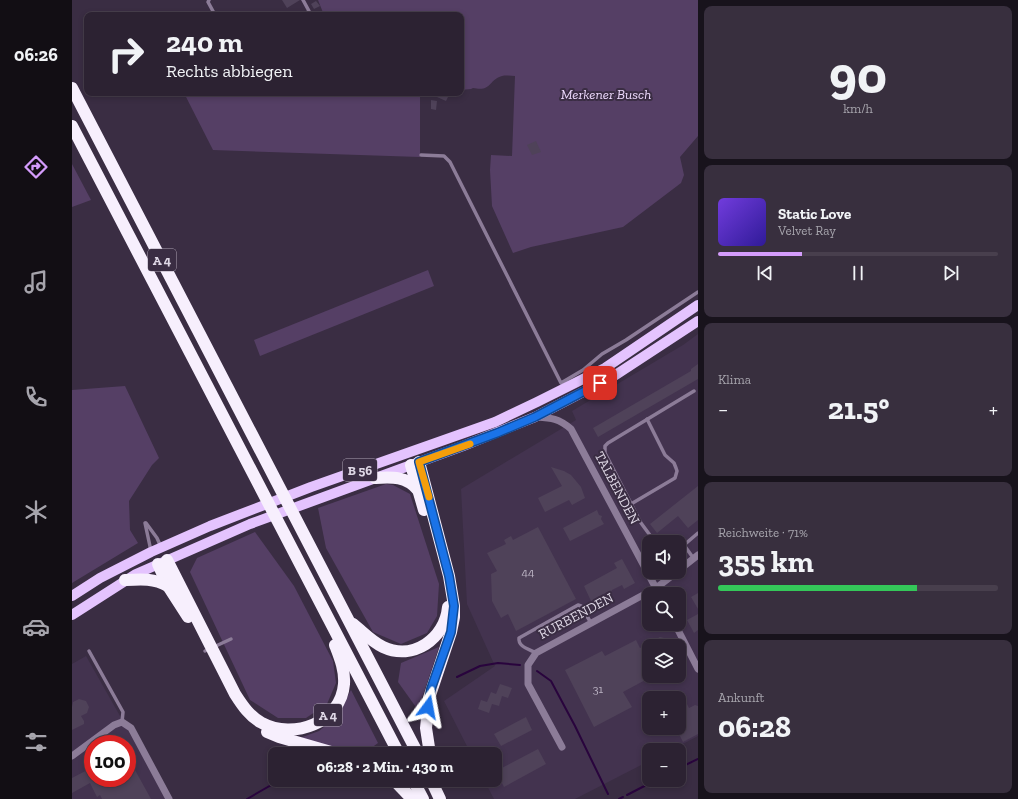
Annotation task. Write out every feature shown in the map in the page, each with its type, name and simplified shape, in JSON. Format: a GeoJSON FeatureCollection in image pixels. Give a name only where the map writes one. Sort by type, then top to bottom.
{"type":"FeatureCollection","features":[{"type":"Feature","properties":{"kind":"highway","name":"A 4"},"geometry":{"type":"LineString","coordinates":[[72,88],[414,747]]}},
{"type":"Feature","properties":{"kind":"highway","name":"A 4"},"geometry":{"type":"LineString","coordinates":[[72,126],[395,747]]}},
{"type":"Feature","properties":{"kind":"highway"},"geometry":{"type":"LineString","coordinates":[[348,620],[379,645],[387,649],[401,652],[410,651],[423,646],[436,637],[446,618],[448,608],[446,585],[418,490],[413,460]]}},
{"type":"Feature","properties":{"kind":"highway"},"geometry":{"type":"LineString","coordinates":[[413,460],[449,576],[454,612],[445,652],[431,689],[426,728],[429,747]]}},
{"type":"Feature","properties":{"kind":"highway"},"geometry":{"type":"LineString","coordinates":[[375,478],[400,478],[407,481],[418,490]]}},
{"type":"Feature","properties":{"kind":"highway"},"geometry":{"type":"LineString","coordinates":[[162,562],[168,586],[208,649]]}},
{"type":"Feature","properties":{"kind":"highway"},"geometry":{"type":"LineString","coordinates":[[162,562],[208,649],[232,703],[240,713],[263,730],[279,737],[314,747]]}},
{"type":"Feature","properties":{"kind":"highway"},"geometry":{"type":"LineString","coordinates":[[125,580],[149,579],[168,586]]}},
{"type":"Feature","properties":{"kind":"highway","name":"A 4"},"geometry":{"type":"LineString","coordinates":[[208,649],[235,694],[248,712],[257,720],[278,729],[295,730],[304,728],[318,723],[326,717],[336,705],[342,693],[344,684],[341,661],[324,612]]}},
{"type":"Feature","properties":{"kind":"highway"},"geometry":{"type":"LineString","coordinates":[[401,787],[412,799]]}},
{"type":"Feature","properties":{"kind":"highway"},"geometry":{"type":"LineString","coordinates":[[417,787],[423,799]]}},
{"type":"Feature","properties":{"kind":"highway"},"geometry":{"type":"LineString","coordinates":[[434,787],[440,799]]}},
{"type":"Feature","properties":{"kind":"highway"},"geometry":{"type":"LineString","coordinates":[[440,787],[444,799]]}},
{"type":"Feature","properties":{"kind":"main road","name":"B 56"},"geometry":{"type":"LineString","coordinates":[[72,615],[125,580],[162,562],[250,524],[375,478],[495,422],[592,374],[611,364],[698,305]]}},
{"type":"Feature","properties":{"kind":"main road","name":"B 56"},"geometry":{"type":"LineString","coordinates":[[72,596],[100,578],[161,547],[245,512],[311,487],[413,460],[497,433],[535,417],[614,376],[698,321]]}},
{"type":"Feature","properties":{"kind":"main road"},"geometry":{"type":"LineString","coordinates":[[161,547],[162,562]]}},
{"type":"Feature","properties":{"kind":"main road"},"geometry":{"type":"LineString","coordinates":[[151,552],[162,562]]}},
{"type":"Feature","properties":{"kind":"street","name":"TALBENDEN"},"geometry":{"type":"LineString","coordinates":[[535,417],[554,418],[564,423],[571,429],[656,587]]}},
{"type":"Feature","properties":{"kind":"street","name":"RURBENDEN"},"geometry":{"type":"LineString","coordinates":[[686,565],[696,557]]}},
{"type":"Feature","properties":{"kind":"street","name":"RURBENDEN"},"geometry":{"type":"LineString","coordinates":[[662,587],[670,579]]}},
{"type":"Feature","properties":{"kind":"street","name":"RURBENDEN"},"geometry":{"type":"LineString","coordinates":[[562,747],[528,684],[528,665],[536,653],[591,623],[642,599]]}},
{"type":"Feature","properties":{"kind":"street"},"geometry":{"type":"LineString","coordinates":[[679,631],[698,669]]}},
{"type":"Feature","properties":{"kind":"street"},"geometry":{"type":"LineString","coordinates":[[72,756],[114,724],[122,722],[131,728],[168,799]]}},
{"type":"Feature","properties":{"kind":"lane"},"geometry":{"type":"LineString","coordinates":[[209,0],[208,2],[213,12]]}},
{"type":"Feature","properties":{"kind":"lane"},"geometry":{"type":"LineString","coordinates":[[303,0],[309,11],[308,12]]}},
{"type":"Feature","properties":{"kind":"lane"},"geometry":{"type":"LineString","coordinates":[[421,155],[444,156],[450,162],[561,383],[584,370],[602,354],[626,340],[698,292]]}},
{"type":"Feature","properties":{"kind":"lane"},"geometry":{"type":"LineString","coordinates":[[650,535],[641,523],[631,504],[605,449],[608,443],[694,391]]}},
{"type":"Feature","properties":{"kind":"lane"},"geometry":{"type":"LineString","coordinates":[[631,504],[674,478],[677,472],[674,463],[665,455],[646,419]]}},
{"type":"Feature","properties":{"kind":"lane"},"geometry":{"type":"LineString","coordinates":[[151,552],[145,523],[151,529],[161,547]]}},
{"type":"Feature","properties":{"kind":"lane"},"geometry":{"type":"LineString","coordinates":[[686,543],[698,533]]}},
{"type":"Feature","properties":{"kind":"lane"},"geometry":{"type":"LineString","coordinates":[[686,547],[696,557]]}},
{"type":"Feature","properties":{"kind":"lane"},"geometry":{"type":"LineString","coordinates":[[536,653],[520,645],[518,641],[519,638],[578,605],[581,606],[591,623]]}},
{"type":"Feature","properties":{"kind":"lane"},"geometry":{"type":"LineString","coordinates":[[208,649],[231,639]]}},
{"type":"Feature","properties":{"kind":"lane"},"geometry":{"type":"LineString","coordinates":[[89,651],[123,712],[122,722]]}},
{"type":"Feature","properties":{"kind":"shaded area"},"geometry":{"type":"Polygon","coordinates":[[[698,334],[698,736],[684,743],[642,743],[642,765],[575,799],[494,799],[488,787],[502,787],[502,747],[467,747],[444,701],[495,666],[467,604],[461,489],[576,420],[572,411],[683,345],[698,334]]]}},
{"type":"Feature","properties":{"kind":"shaded area"},"geometry":{"type":"Polygon","coordinates":[[[86,656],[131,735],[84,735],[84,787],[136,787],[136,744],[167,799],[72,799],[72,664],[86,656]]]}},
{"type":"Feature","properties":{"kind":"green space","name":"Merkener Busch"},"geometry":{"type":"Polygon","coordinates":[[[318,0],[698,0],[698,136],[680,157],[684,175],[681,183],[623,227],[531,247],[513,253],[492,206],[490,170],[491,155],[512,156],[515,76],[502,76],[484,88],[464,90],[464,12],[323,12],[318,0]]]}},
{"type":"Feature","properties":{"kind":"green space"},"geometry":{"type":"Polygon","coordinates":[[[186,96],[420,96],[420,157],[213,150],[186,96]]]}},
{"type":"Feature","properties":{"kind":"green space"},"geometry":{"type":"Polygon","coordinates":[[[72,164],[91,200],[72,207],[72,164]]]}},
{"type":"Feature","properties":{"kind":"green space"},"geometry":{"type":"Polygon","coordinates":[[[428,270],[434,286],[260,356],[254,340],[428,270]]]}},
{"type":"Feature","properties":{"kind":"green space"},"geometry":{"type":"Polygon","coordinates":[[[125,386],[159,458],[152,465],[129,501],[130,530],[138,543],[72,583],[72,390],[125,386]]]}},
{"type":"Feature","properties":{"kind":"green space"},"geometry":{"type":"Polygon","coordinates":[[[386,484],[393,485],[410,494],[439,584],[437,616],[427,633],[401,644],[373,632],[326,548],[318,508],[386,484]]]}},
{"type":"Feature","properties":{"kind":"green space"},"geometry":{"type":"Polygon","coordinates":[[[255,532],[294,586],[333,661],[336,683],[327,704],[306,718],[278,718],[250,700],[190,572],[197,558],[255,532]]]}},
{"type":"Feature","properties":{"kind":"green space"},"geometry":{"type":"Polygon","coordinates":[[[439,647],[418,710],[398,682],[401,663],[439,647]]]}},
{"type":"Feature","properties":{"kind":"green space"},"geometry":{"type":"Polygon","coordinates":[[[351,690],[378,743],[373,747],[328,747],[297,739],[319,731],[337,716],[351,690]]]}},
{"type":"Feature","properties":{"kind":"building"},"geometry":{"type":"Polygon","coordinates":[[[282,0],[300,0],[287,8],[282,0]]]}},
{"type":"Feature","properties":{"kind":"building"},"geometry":{"type":"Polygon","coordinates":[[[316,1],[320,6],[314,9],[311,4],[316,1]]]}},
{"type":"Feature","properties":{"kind":"building"},"geometry":{"type":"Polygon","coordinates":[[[438,96],[448,96],[446,101],[438,96]]]}},
{"type":"Feature","properties":{"kind":"building"},"geometry":{"type":"Polygon","coordinates":[[[431,100],[437,101],[436,110],[431,109],[431,100]]]}},
{"type":"Feature","properties":{"kind":"building"},"geometry":{"type":"Polygon","coordinates":[[[536,141],[541,152],[532,155],[527,145],[536,141]]]}},
{"type":"Feature","properties":{"kind":"building"},"geometry":{"type":"Polygon","coordinates":[[[698,364],[698,379],[598,437],[593,428],[691,371],[691,369],[698,364]]]}},
{"type":"Feature","properties":{"kind":"building"},"geometry":{"type":"Polygon","coordinates":[[[551,467],[571,475],[581,487],[585,498],[572,505],[569,500],[545,512],[538,498],[562,486],[551,467]]]}},
{"type":"Feature","properties":{"kind":"building"},"geometry":{"type":"Polygon","coordinates":[[[698,486],[698,520],[688,528],[678,516],[657,533],[650,524],[698,486]]]}},
{"type":"Feature","properties":{"kind":"building"},"geometry":{"type":"Polygon","coordinates":[[[597,510],[599,515],[602,516],[601,519],[604,524],[570,541],[563,528],[597,510]]]}},
{"type":"Feature","properties":{"kind":"building"},"geometry":{"type":"Polygon","coordinates":[[[538,527],[576,599],[516,631],[508,614],[501,618],[492,601],[491,574],[497,571],[487,553],[506,544],[504,540],[511,536],[513,540],[538,527]]]}},
{"type":"Feature","properties":{"kind":"building"},"geometry":{"type":"Polygon","coordinates":[[[622,559],[635,583],[624,589],[622,585],[591,601],[584,586],[617,568],[614,563],[622,559]]]}},
{"type":"Feature","properties":{"kind":"building"},"geometry":{"type":"Polygon","coordinates":[[[698,593],[698,609],[691,597],[698,593]]]}},
{"type":"Feature","properties":{"kind":"building"},"geometry":{"type":"Polygon","coordinates":[[[698,614],[698,630],[694,633],[687,620],[698,614]]]}},
{"type":"Feature","properties":{"kind":"building"},"geometry":{"type":"Polygon","coordinates":[[[636,640],[640,648],[642,647],[642,682],[623,692],[632,707],[594,727],[565,670],[602,651],[605,656],[636,640]]]}},
{"type":"Feature","properties":{"kind":"building"},"geometry":{"type":"Polygon","coordinates":[[[500,684],[512,688],[508,698],[502,696],[499,706],[492,704],[489,713],[478,709],[481,700],[487,702],[491,692],[496,694],[500,684]]]}},
{"type":"Feature","properties":{"kind":"building"},"geometry":{"type":"Polygon","coordinates":[[[79,699],[86,701],[89,707],[87,713],[81,716],[84,724],[72,730],[73,702],[79,699]]]}},
{"type":"Feature","properties":{"kind":"building"},"geometry":{"type":"Polygon","coordinates":[[[686,704],[689,708],[695,705],[698,706],[698,734],[683,742],[680,735],[686,735],[686,704]]]}},
{"type":"Feature","properties":{"kind":"building"},"geometry":{"type":"Polygon","coordinates":[[[526,717],[532,730],[501,746],[494,734],[526,717]]]}},
{"type":"Feature","properties":{"kind":"building"},"geometry":{"type":"Polygon","coordinates":[[[538,749],[546,764],[504,787],[502,783],[502,768],[538,749]]]}},
{"type":"Feature","properties":{"kind":"building"},"geometry":{"type":"Polygon","coordinates":[[[84,772],[84,786],[72,793],[72,778],[84,772]]]}},
{"type":"Feature","properties":{"kind":"building"},"geometry":{"type":"Polygon","coordinates":[[[136,772],[151,799],[102,799],[100,795],[97,797],[92,787],[136,787],[136,772]]]}},
{"type":"Feature","properties":{"kind":"waterway"},"geometry":{"type":"LineString","coordinates":[[457,677],[480,666],[498,663],[520,665]]}},
{"type":"Feature","properties":{"kind":"waterway"},"geometry":{"type":"LineString","coordinates":[[537,671],[551,681],[608,794]]}},
{"type":"Feature","properties":{"kind":"waterway"},"geometry":{"type":"LineString","coordinates":[[686,765],[698,759]]}},
{"type":"Feature","properties":{"kind":"waterway"},"geometry":{"type":"LineString","coordinates":[[247,799],[268,787]]}},
{"type":"Feature","properties":{"kind":"waterway"},"geometry":{"type":"LineString","coordinates":[[627,795],[642,787]]}},
{"type":"Feature","properties":{"kind":"waterway"},"geometry":{"type":"LineString","coordinates":[[619,799],[623,797]]}},
{"type":"Feature","properties":{"kind":"slow traffic"},"geometry":{"type":"LineString","coordinates":[[429,497],[419,462],[470,444]]}},
{"type":"Feature","properties":{"kind":"route"},"geometry":{"type":"LineString","coordinates":[[428,707],[431,689],[451,632],[454,617],[454,606],[449,576],[419,462],[535,417],[600,383]]}}]}
